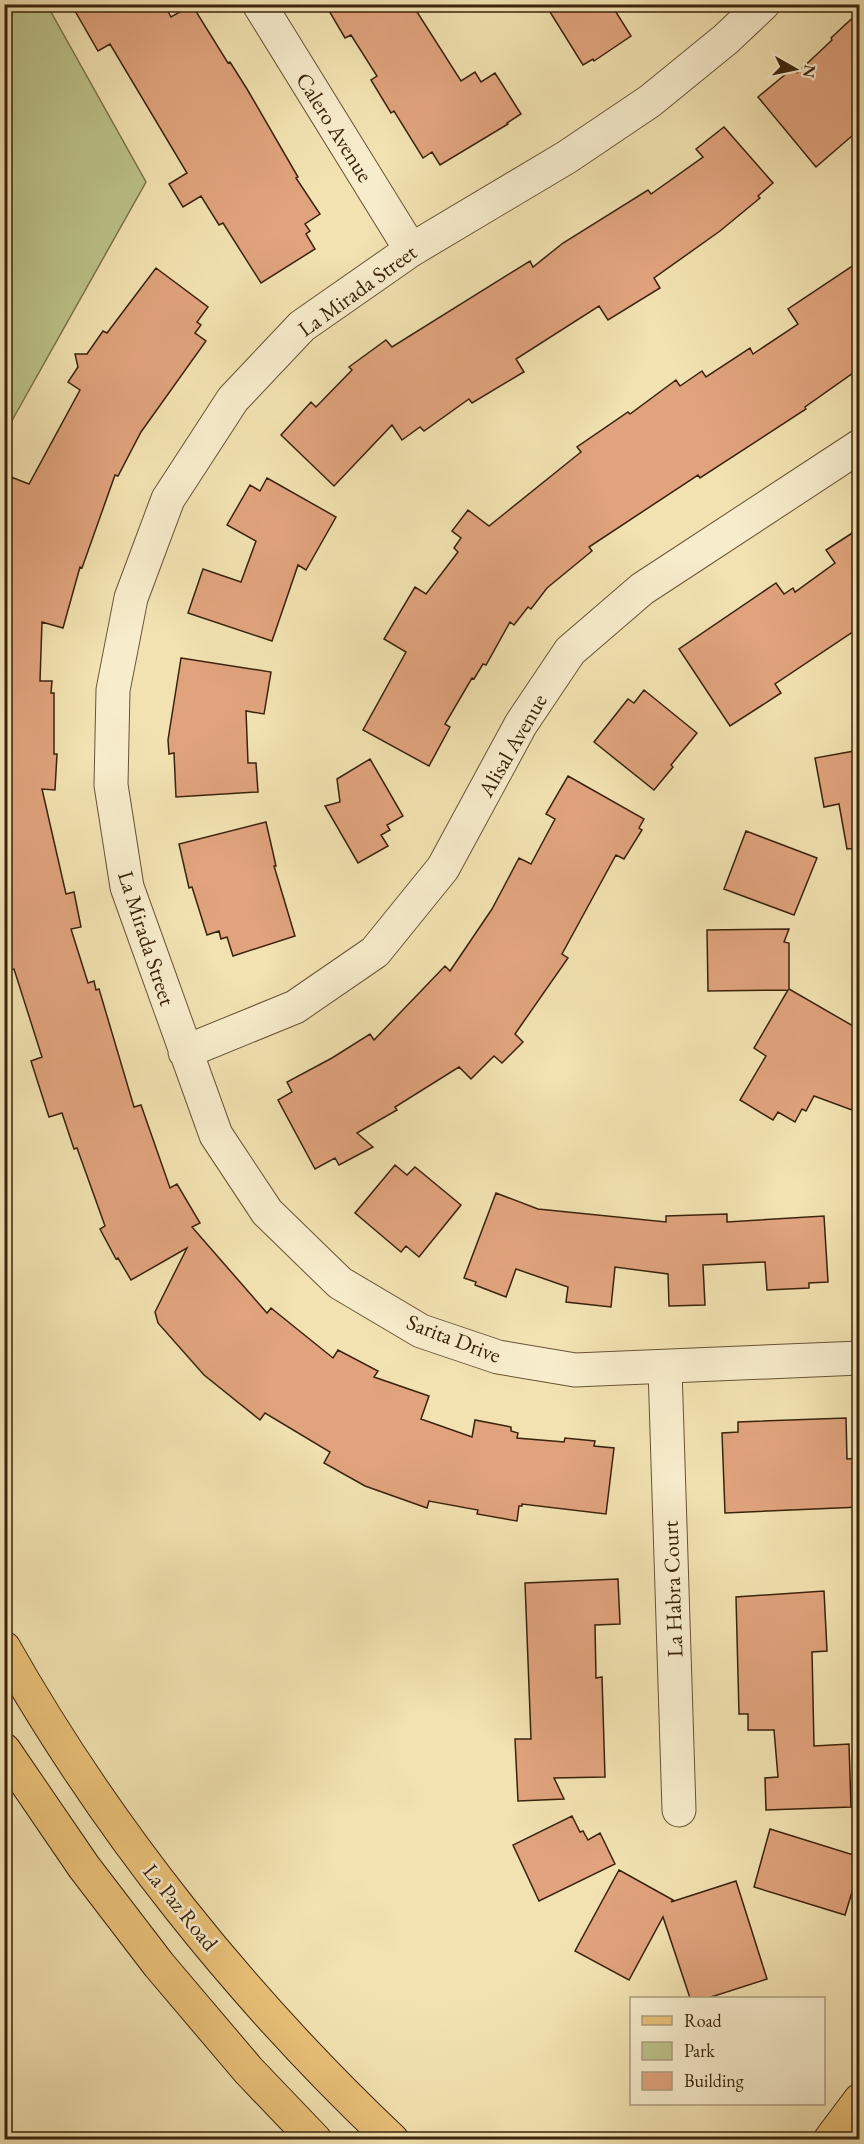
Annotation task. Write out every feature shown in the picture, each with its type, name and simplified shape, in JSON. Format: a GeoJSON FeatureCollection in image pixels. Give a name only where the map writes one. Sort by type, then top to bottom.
{"type":"FeatureCollection","features":[{"type":"Feature","properties":{"kind":"main road","name":"La Paz Road"},"geometry":{"type":"LineString","coordinates":[[4,1648],[105,1806],[151,1870],[276,2022],[344,2094],[392,2139]]}},
{"type":"Feature","properties":{"kind":"main road"},"geometry":{"type":"LineString","coordinates":[[4,1750],[84,1867],[159,1965],[249,2072],[315,2139]]}},
{"type":"Feature","properties":{"kind":"main road"},"geometry":{"type":"LineString","coordinates":[[830,2139],[860,2100]]}},
{"type":"Feature","properties":{"kind":"street","name":"Calero Avenue"},"geometry":{"type":"LineString","coordinates":[[259,4],[411,250]]}},
{"type":"Feature","properties":{"kind":"street","name":"La Mirada Street"},"geometry":{"type":"LineString","coordinates":[[185,1052],[127,887],[111,785],[113,690],[131,598],[168,499],[233,399],[302,326],[411,250],[567,157],[650,101],[726,39],[763,4]]}},
{"type":"Feature","properties":{"kind":"street","name":"Alisal Avenue"},"geometry":{"type":"LineString","coordinates":[[185,1052],[295,1007],[375,952],[443,868],[521,724],[570,651],[642,589],[860,446]]}},
{"type":"Feature","properties":{"kind":"street","name":"Sarita Drive"},"geometry":{"type":"LineString","coordinates":[[185,1052],[216,1135],[267,1212],[340,1283],[421,1331],[498,1357],[576,1370],[860,1359]]}},
{"type":"Feature","properties":{"kind":"street","name":"La Habra Court"},"geometry":{"type":"LineString","coordinates":[[665,1368],[679,1810]]}},
{"type":"Feature","properties":{"kind":"green space"},"geometry":{"type":"Polygon","coordinates":[[[5,4],[47,5],[146,182],[5,433],[5,4]]]}},
{"type":"Feature","properties":{"kind":"building"},"geometry":{"type":"Polygon","coordinates":[[[71,4],[164,4],[171,17],[192,5],[247,89],[298,177],[296,178],[320,214],[305,224],[310,231],[306,234],[315,249],[261,283],[223,223],[219,225],[201,196],[183,207],[169,184],[187,173],[110,44],[98,51],[71,4]]]}},
{"type":"Feature","properties":{"kind":"building"},"geometry":{"type":"Polygon","coordinates":[[[325,4],[412,4],[461,81],[475,72],[481,82],[495,73],[521,114],[440,165],[432,152],[423,158],[394,111],[391,113],[371,80],[377,76],[351,35],[345,38],[325,4]]]}},
{"type":"Feature","properties":{"kind":"building"},"geometry":{"type":"Polygon","coordinates":[[[545,4],[611,4],[631,36],[594,61],[593,59],[583,65],[545,4]]]}},
{"type":"Feature","properties":{"kind":"building"},"geometry":{"type":"Polygon","coordinates":[[[860,11],[860,129],[816,167],[758,97],[793,68],[797,73],[860,11]]]}},
{"type":"Feature","properties":{"kind":"building"},"geometry":{"type":"Polygon","coordinates":[[[724,127],[773,183],[758,196],[760,198],[720,231],[654,278],[660,288],[608,320],[599,306],[516,359],[524,372],[472,403],[469,399],[424,431],[420,427],[402,440],[392,425],[334,486],[281,435],[311,402],[316,407],[352,370],[349,367],[386,340],[392,347],[530,261],[533,267],[563,243],[648,190],[651,194],[703,157],[696,149],[724,127]]]}},
{"type":"Feature","properties":{"kind":"building"},"geometry":{"type":"Polygon","coordinates":[[[860,261],[860,368],[805,407],[806,409],[700,478],[698,475],[589,547],[592,551],[547,588],[531,609],[528,607],[514,625],[510,622],[486,665],[483,664],[474,679],[472,678],[445,724],[450,727],[429,766],[363,730],[406,652],[384,639],[415,587],[426,594],[458,552],[454,548],[461,538],[452,531],[468,510],[489,526],[581,452],[577,447],[628,412],[630,414],[676,380],[680,386],[702,371],[706,377],[750,348],[753,354],[798,324],[788,309],[860,261]]]}},
{"type":"Feature","properties":{"kind":"building"},"geometry":{"type":"Polygon","coordinates":[[[156,268],[208,307],[197,322],[201,325],[195,333],[206,341],[141,432],[118,476],[115,475],[82,568],[80,567],[63,628],[42,622],[40,681],[52,681],[54,754],[57,754],[55,790],[42,789],[66,894],[74,892],[81,927],[71,929],[88,983],[94,981],[96,990],[99,989],[134,1107],[141,1105],[170,1188],[177,1184],[200,1223],[192,1227],[267,1313],[271,1308],[333,1358],[338,1350],[378,1371],[374,1377],[429,1396],[421,1419],[472,1437],[475,1420],[511,1427],[511,1431],[518,1433],[517,1438],[564,1442],[565,1438],[595,1441],[594,1446],[614,1448],[606,1514],[522,1504],[519,1506],[517,1521],[477,1514],[478,1510],[429,1501],[427,1508],[365,1486],[324,1463],[330,1452],[265,1413],[260,1420],[204,1375],[158,1323],[155,1312],[187,1248],[131,1280],[118,1258],[116,1259],[100,1229],[105,1226],[62,1113],[49,1117],[31,1061],[42,1057],[14,969],[4,971],[4,495],[11,477],[29,484],[80,390],[68,382],[78,367],[75,354],[87,354],[103,331],[107,333],[156,268]]]}},
{"type":"Feature","properties":{"kind":"building"},"geometry":{"type":"Polygon","coordinates":[[[267,478],[336,517],[306,570],[298,565],[272,641],[188,613],[203,569],[241,582],[256,541],[227,525],[250,485],[260,491],[267,478]]]}},
{"type":"Feature","properties":{"kind":"building"},"geometry":{"type":"Polygon","coordinates":[[[860,528],[860,627],[775,684],[781,693],[730,726],[679,649],[776,583],[784,594],[793,588],[795,592],[835,563],[826,550],[860,528]]]}},
{"type":"Feature","properties":{"kind":"building"},"geometry":{"type":"Polygon","coordinates":[[[181,658],[271,672],[264,714],[246,711],[248,763],[256,763],[258,792],[176,797],[174,753],[169,754],[168,740],[181,658]]]}},
{"type":"Feature","properties":{"kind":"building"},"geometry":{"type":"Polygon","coordinates":[[[644,690],[697,733],[654,790],[594,742],[628,699],[634,703],[644,690]]]}},
{"type":"Feature","properties":{"kind":"building"},"geometry":{"type":"Polygon","coordinates":[[[860,750],[860,848],[847,849],[839,804],[824,807],[815,758],[860,750]]]}},
{"type":"Feature","properties":{"kind":"building"},"geometry":{"type":"Polygon","coordinates":[[[370,759],[403,816],[387,825],[390,830],[381,835],[388,846],[358,863],[325,806],[340,802],[337,779],[370,759]]]}},
{"type":"Feature","properties":{"kind":"building"},"geometry":{"type":"Polygon","coordinates":[[[568,776],[644,819],[639,828],[642,830],[624,859],[616,855],[562,954],[568,958],[515,1034],[523,1042],[502,1063],[494,1056],[471,1079],[459,1067],[395,1107],[397,1110],[357,1133],[373,1147],[339,1165],[335,1158],[315,1169],[278,1100],[292,1092],[287,1082],[370,1034],[374,1040],[445,966],[450,971],[492,909],[519,858],[531,864],[555,819],[546,814],[568,776]]]}},
{"type":"Feature","properties":{"kind":"building"},"geometry":{"type":"Polygon","coordinates":[[[266,822],[276,866],[274,866],[295,936],[233,956],[227,937],[221,939],[219,931],[207,935],[192,887],[189,888],[179,844],[266,822]]]}},
{"type":"Feature","properties":{"kind":"building"},"geometry":{"type":"Polygon","coordinates":[[[746,831],[817,858],[794,915],[724,889],[746,831]]]}},
{"type":"Feature","properties":{"kind":"building"},"geometry":{"type":"Polygon","coordinates":[[[789,929],[784,942],[789,943],[789,989],[860,1030],[860,1113],[814,1096],[806,1111],[802,1109],[795,1122],[778,1112],[773,1120],[740,1100],[766,1056],[754,1048],[788,990],[708,991],[707,930],[789,929]]]}},
{"type":"Feature","properties":{"kind":"building"},"geometry":{"type":"Polygon","coordinates":[[[395,1165],[407,1175],[415,1167],[461,1205],[419,1257],[406,1246],[401,1252],[355,1213],[395,1165]]]}},
{"type":"Feature","properties":{"kind":"building"},"geometry":{"type":"Polygon","coordinates":[[[496,1193],[538,1209],[666,1222],[666,1216],[727,1214],[727,1222],[824,1216],[828,1282],[809,1283],[809,1288],[767,1290],[765,1262],[703,1265],[705,1305],[669,1306],[668,1274],[615,1267],[611,1307],[566,1302],[568,1287],[516,1269],[506,1297],[475,1285],[476,1282],[464,1278],[496,1193]]]}},
{"type":"Feature","properties":{"kind":"building"},"geometry":{"type":"Polygon","coordinates":[[[846,1418],[847,1459],[860,1458],[860,1507],[725,1513],[722,1433],[738,1432],[738,1422],[846,1418]]]}},
{"type":"Feature","properties":{"kind":"building"},"geometry":{"type":"Polygon","coordinates":[[[618,1579],[620,1624],[595,1625],[596,1678],[602,1677],[605,1777],[554,1778],[564,1799],[518,1801],[515,1739],[531,1739],[525,1583],[618,1579]]]}},
{"type":"Feature","properties":{"kind":"building"},"geometry":{"type":"Polygon","coordinates":[[[824,1591],[827,1651],[812,1652],[814,1746],[849,1744],[851,1807],[766,1810],[765,1778],[778,1777],[774,1730],[748,1730],[748,1714],[739,1714],[736,1597],[824,1591]]]}},
{"type":"Feature","properties":{"kind":"building"},"geometry":{"type":"Polygon","coordinates":[[[572,1816],[580,1832],[583,1831],[588,1840],[600,1833],[615,1864],[539,1901],[513,1845],[572,1816]]]}},
{"type":"Feature","properties":{"kind":"building"},"geometry":{"type":"Polygon","coordinates":[[[770,1829],[860,1857],[860,1891],[853,1889],[845,1915],[754,1887],[770,1829]]]}},
{"type":"Feature","properties":{"kind":"building"},"geometry":{"type":"Polygon","coordinates":[[[619,1870],[673,1900],[671,1902],[736,1881],[767,1979],[711,1997],[690,1997],[663,1917],[629,1980],[575,1951],[619,1870]]]}}]}
